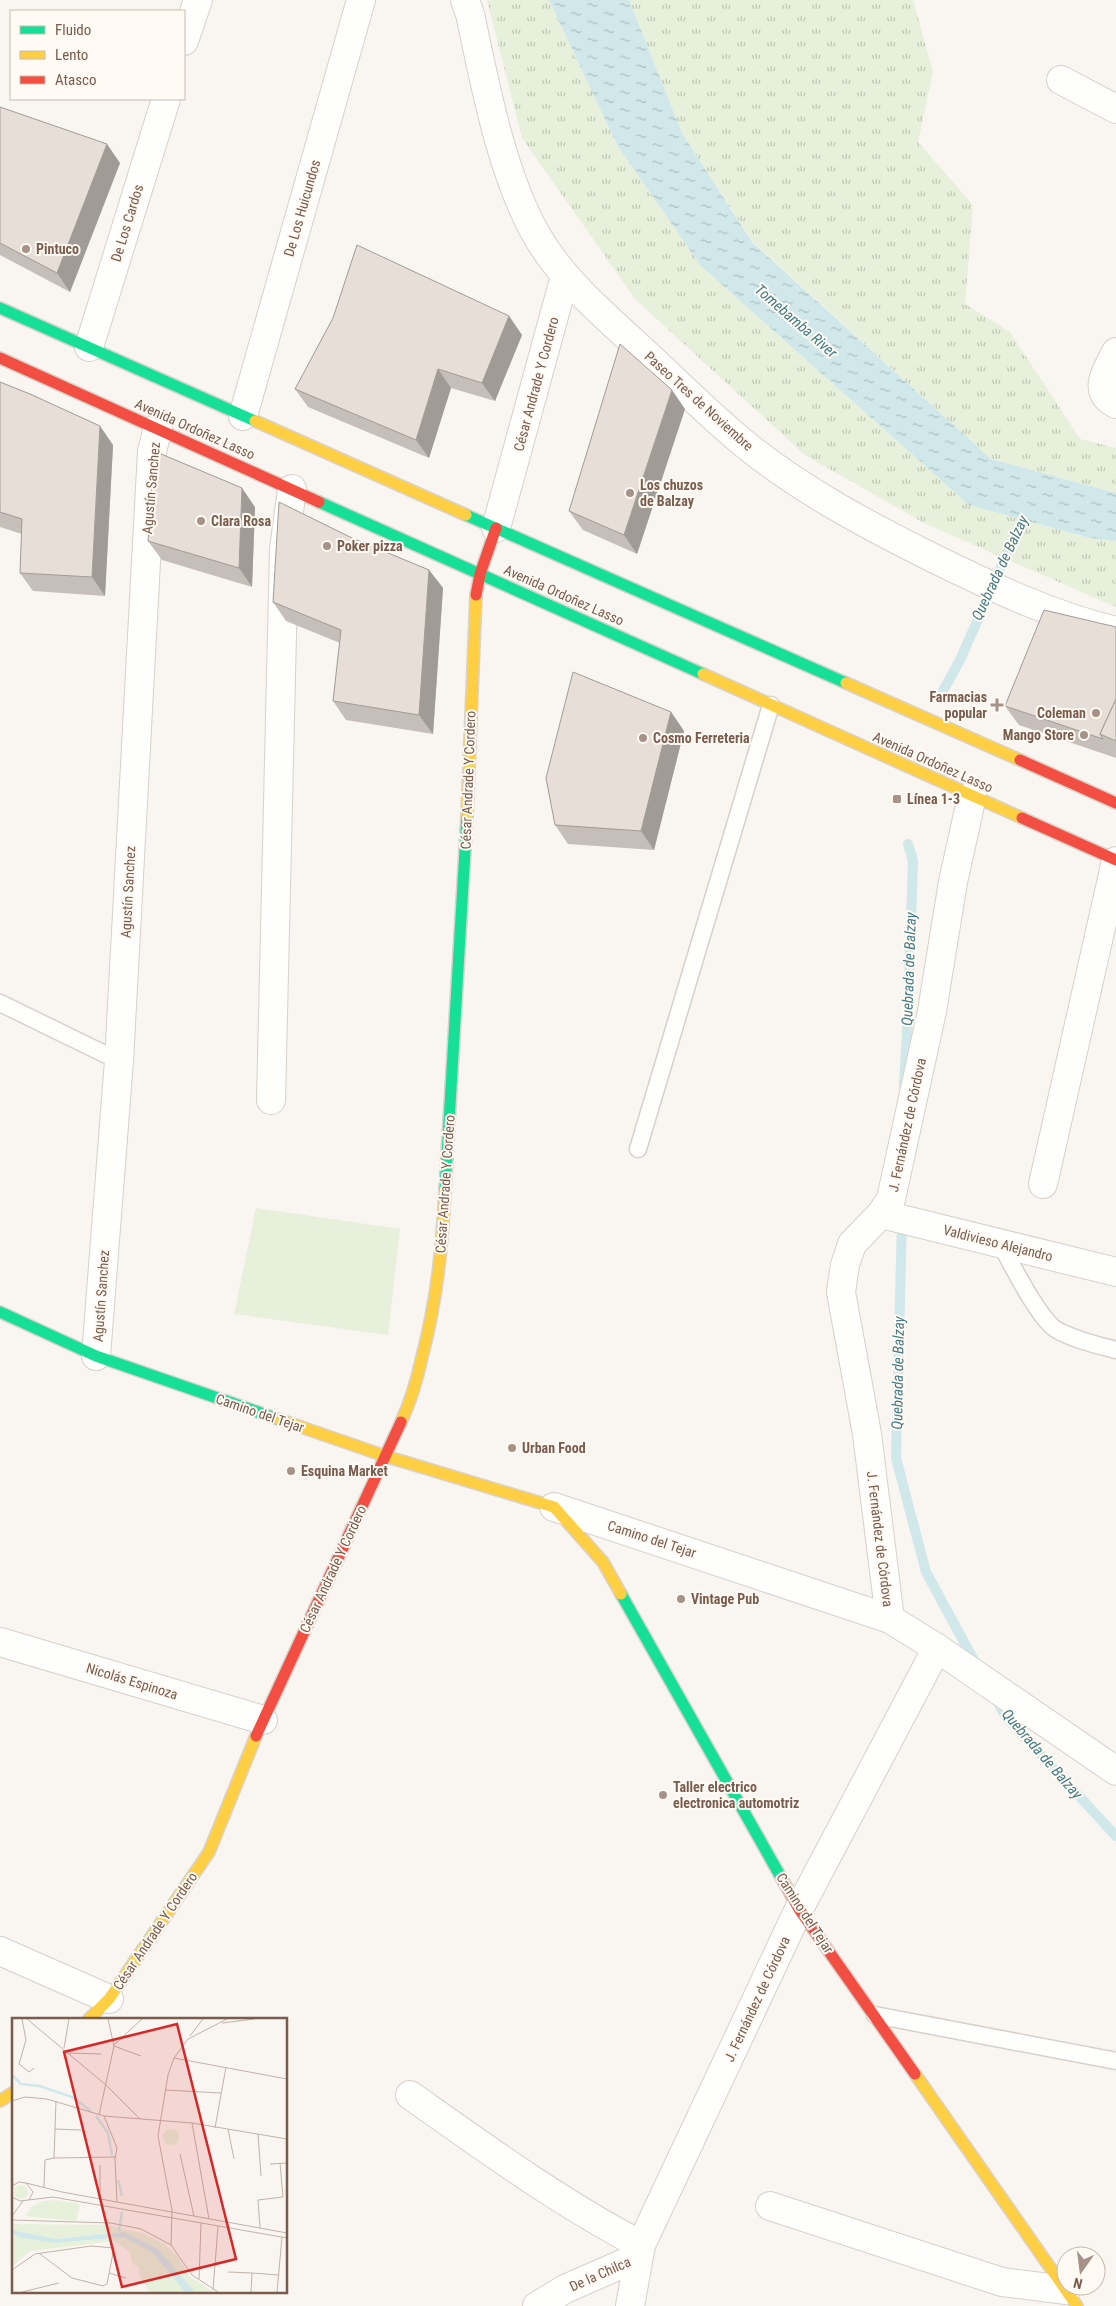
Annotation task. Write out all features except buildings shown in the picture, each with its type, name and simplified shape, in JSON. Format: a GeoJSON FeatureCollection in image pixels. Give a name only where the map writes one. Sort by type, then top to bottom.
{"type":"FeatureCollection","features":[{"type":"Feature","properties":{"kind":"street"},"geometry":{"type":"LineString","coordinates":[[185,38],[198,0]]}},
{"type":"Feature","properties":{"kind":"street","name":"De Los Huicundos"},"geometry":{"type":"LineString","coordinates":[[243,416],[360,0]]}},
{"type":"Feature","properties":{"kind":"street","name":"Paseo Tres de Noviembre"},"geometry":{"type":"LineString","coordinates":[[465,0],[470,14],[492,115],[518,196],[537,236],[565,276],[628,337],[752,449],[809,489],[872,527],[992,588],[1076,622],[1116,631]]}},
{"type":"Feature","properties":{"kind":"street"},"geometry":{"type":"LineString","coordinates":[[1060,80],[1116,109]]}},
{"type":"Feature","properties":{"kind":"street","name":"De Los Cardos"},"geometry":{"type":"LineString","coordinates":[[89,347],[166,100]]}},
{"type":"Feature","properties":{"kind":"street","name":"César Andrade Y Cordero"},"geometry":{"type":"LineString","coordinates":[[90,2018],[109,1999],[209,1852],[263,1720],[411,1402],[434,1310],[442,1248],[465,855],[473,631],[476,597],[480,574],[496,528],[565,276]]}},
{"type":"Feature","properties":{"kind":"street"},"geometry":{"type":"LineString","coordinates":[[0,308],[1116,803]]}},
{"type":"Feature","properties":{"kind":"street"},"geometry":{"type":"LineString","coordinates":[[1116,352],[1102,381],[1105,393],[1116,404]]}},
{"type":"Feature","properties":{"kind":"street","name":"Avenida Ordoñez Lasso"},"geometry":{"type":"LineString","coordinates":[[0,358],[1116,861]]}},
{"type":"Feature","properties":{"kind":"street","name":"Agustín Sanchez"},"geometry":{"type":"LineString","coordinates":[[96,1356],[119,1061],[152,451],[158,428]]}},
{"type":"Feature","properties":{"kind":"street"},"geometry":{"type":"LineString","coordinates":[[271,1100],[284,549],[292,489]]}},
{"type":"Feature","properties":{"kind":"street","name":"J. Fernández de Córdova"},"geometry":{"type":"LineString","coordinates":[[890,1619],[868,1434],[841,1292],[845,1265],[852,1244],[889,1210],[932,1011],[954,882],[972,796]]}},
{"type":"Feature","properties":{"kind":"street"},"geometry":{"type":"LineString","coordinates":[[1043,1184],[1116,861]]}},
{"type":"Feature","properties":{"kind":"street","name":"Valdivieso Alejandro"},"geometry":{"type":"LineString","coordinates":[[889,1210],[925,1225],[1116,1272]]}},
{"type":"Feature","properties":{"kind":"street","name":"Camino del Tejar"},"geometry":{"type":"LineString","coordinates":[[0,1312],[96,1356],[385,1456],[554,1507],[890,1619],[937,1648],[1116,1771]]}},
{"type":"Feature","properties":{"kind":"street","name":"Camino del Tejar"},"geometry":{"type":"LineString","coordinates":[[554,1507],[603,1562],[800,1909],[1072,2298]]}},
{"type":"Feature","properties":{"kind":"street","name":"Nicolás Espinoza"},"geometry":{"type":"LineString","coordinates":[[0,1642],[263,1720]]}},
{"type":"Feature","properties":{"kind":"street","name":"J. Fernández de Córdova"},"geometry":{"type":"LineString","coordinates":[[630,2306],[639,2251],[800,1909],[937,1648]]}},
{"type":"Feature","properties":{"kind":"street"},"geometry":{"type":"LineString","coordinates":[[0,1951],[109,1999]]}},
{"type":"Feature","properties":{"kind":"street"},"geometry":{"type":"LineString","coordinates":[[0,2101],[12,2093]]}},
{"type":"Feature","properties":{"kind":"street"},"geometry":{"type":"LineString","coordinates":[[410,2095],[532,2181],[639,2251]]}},
{"type":"Feature","properties":{"kind":"street"},"geometry":{"type":"LineString","coordinates":[[770,2206],[1002,2282],[1072,2298]]}},
{"type":"Feature","properties":{"kind":"street","name":"De la Chilca"},"geometry":{"type":"LineString","coordinates":[[537,2306],[565,2289],[639,2251]]}},
{"type":"Feature","properties":{"kind":"lane"},"geometry":{"type":"LineString","coordinates":[[638,1149],[771,705]]}},
{"type":"Feature","properties":{"kind":"lane"},"geometry":{"type":"LineString","coordinates":[[0,1003],[119,1061]]}},
{"type":"Feature","properties":{"kind":"lane"},"geometry":{"type":"LineString","coordinates":[[1000,1243],[1019,1279],[1056,1330],[1116,1350]]}},
{"type":"Feature","properties":{"kind":"lane"},"geometry":{"type":"LineString","coordinates":[[875,2015],[1116,2062]]}},
{"type":"Feature","properties":{"kind":"green space"},"geometry":{"type":"Polygon","coordinates":[[[487,0],[549,0],[617,145],[701,266],[969,505],[1090,538],[1116,541],[1116,607],[924,523],[805,455],[636,300],[522,138],[487,0]]]}},
{"type":"Feature","properties":{"kind":"green space"},"geometry":{"type":"Polygon","coordinates":[[[629,0],[913,0],[933,72],[918,142],[973,205],[965,304],[1010,332],[1080,439],[1116,448],[1116,493],[991,459],[752,241],[682,133],[629,0]]]}},
{"type":"Feature","properties":{"kind":"green space"},"geometry":{"type":"Polygon","coordinates":[[[256,1208],[400,1229],[388,1335],[234,1314],[256,1208]]]}},
{"type":"Feature","properties":{"kind":"water","name":"Tomebamba River"},"geometry":{"type":"Polygon","coordinates":[[[549,0],[629,0],[682,133],[752,242],[991,459],[1116,493],[1116,541],[1090,538],[969,505],[701,266],[617,145],[549,0]]]}},
{"type":"Feature","properties":{"kind":"waterway","name":"Quebrada de Balzay"},"geometry":{"type":"LineString","coordinates":[[943,691],[960,660],[1027,508]]}},
{"type":"Feature","properties":{"kind":"waterway","name":"Quebrada de Balzay"},"geometry":{"type":"LineString","coordinates":[[904,1086],[913,861],[908,844]]}},
{"type":"Feature","properties":{"kind":"waterway","name":"Quebrada de Balzay"},"geometry":{"type":"LineString","coordinates":[[902,1220],[896,1458],[926,1572],[977,1666]]}},
{"type":"Feature","properties":{"kind":"waterway","name":"Quebrada de Balzay"},"geometry":{"type":"LineString","coordinates":[[995,1698],[1006,1717],[1116,1836]]}},
{"type":"Feature","properties":{"kind":"traffic: fast"},"geometry":{"type":"LineString","coordinates":[[0,308],[255,421]]}},
{"type":"Feature","properties":{"kind":"traffic: fast"},"geometry":{"type":"LineString","coordinates":[[319,502],[703,674]]}},
{"type":"Feature","properties":{"kind":"traffic: fast"},"geometry":{"type":"LineString","coordinates":[[466,515],[846,683]]}},
{"type":"Feature","properties":{"kind":"traffic: fast"},"geometry":{"type":"LineString","coordinates":[[445,1190],[467,816]]}},
{"type":"Feature","properties":{"kind":"traffic: fast"},"geometry":{"type":"LineString","coordinates":[[0,1312],[96,1356],[278,1419]]}},
{"type":"Feature","properties":{"kind":"traffic: fast"},"geometry":{"type":"LineString","coordinates":[[621,1594],[782,1879]]}},
{"type":"Feature","properties":{"kind":"traffic: slow"},"geometry":{"type":"LineString","coordinates":[[255,421],[466,515]]}},
{"type":"Feature","properties":{"kind":"traffic: slow"},"geometry":{"type":"LineString","coordinates":[[467,816],[476,595]]}},
{"type":"Feature","properties":{"kind":"traffic: slow"},"geometry":{"type":"LineString","coordinates":[[703,674],[1022,818]]}},
{"type":"Feature","properties":{"kind":"traffic: slow"},"geometry":{"type":"LineString","coordinates":[[846,683],[1020,760]]}},
{"type":"Feature","properties":{"kind":"traffic: slow"},"geometry":{"type":"LineString","coordinates":[[401,1422],[416,1382],[432,1315],[440,1253],[445,1190]]}},
{"type":"Feature","properties":{"kind":"traffic: slow"},"geometry":{"type":"LineString","coordinates":[[278,1419],[385,1456],[554,1507],[603,1562],[621,1594]]}},
{"type":"Feature","properties":{"kind":"traffic: slow"},"geometry":{"type":"LineString","coordinates":[[90,2018],[109,1999],[209,1852],[256,1736]]}},
{"type":"Feature","properties":{"kind":"traffic: slow"},"geometry":{"type":"LineString","coordinates":[[915,2074],[1077,2306]]}},
{"type":"Feature","properties":{"kind":"traffic: slow"},"geometry":{"type":"LineString","coordinates":[[0,2101],[12,2093]]}},
{"type":"Feature","properties":{"kind":"traffic: jam"},"geometry":{"type":"LineString","coordinates":[[0,358],[319,502]]}},
{"type":"Feature","properties":{"kind":"traffic: jam"},"geometry":{"type":"LineString","coordinates":[[476,595],[480,574],[496,528]]}},
{"type":"Feature","properties":{"kind":"traffic: jam"},"geometry":{"type":"LineString","coordinates":[[1020,760],[1116,803]]}},
{"type":"Feature","properties":{"kind":"traffic: jam"},"geometry":{"type":"LineString","coordinates":[[1022,818],[1116,860]]}},
{"type":"Feature","properties":{"kind":"traffic: jam"},"geometry":{"type":"LineString","coordinates":[[256,1736],[401,1422]]}},
{"type":"Feature","properties":{"kind":"traffic: jam"},"geometry":{"type":"LineString","coordinates":[[782,1879],[799,1909],[915,2074]]}},
{"type":"Feature","properties":{"kind":"place","name":"Pintuco"},"geometry":{"type":"Point","coordinates":[26,249]}},
{"type":"Feature","properties":{"kind":"place","name":"Los chuzos de Balzay"},"geometry":{"type":"Point","coordinates":[630,493]}},
{"type":"Feature","properties":{"kind":"place","name":"Clara Rosa"},"geometry":{"type":"Point","coordinates":[201,521]}},
{"type":"Feature","properties":{"kind":"place","name":"Poker pizza"},"geometry":{"type":"Point","coordinates":[327,546]}},
{"type":"Feature","properties":{"kind":"place","name":"Farmacias popular"},"geometry":{"type":"Point","coordinates":[997,705]}},
{"type":"Feature","properties":{"kind":"place","name":"Coleman"},"geometry":{"type":"Point","coordinates":[1096,713]}},
{"type":"Feature","properties":{"kind":"place","name":"Mango Store"},"geometry":{"type":"Point","coordinates":[1084,735]}},
{"type":"Feature","properties":{"kind":"place","name":"Cosmo Ferreteria"},"geometry":{"type":"Point","coordinates":[643,738]}},
{"type":"Feature","properties":{"kind":"place","name":"Línea 1-3"},"geometry":{"type":"Point","coordinates":[897,799]}},
{"type":"Feature","properties":{"kind":"place","name":"Urban Food"},"geometry":{"type":"Point","coordinates":[512,1448]}},
{"type":"Feature","properties":{"kind":"place","name":"Esquina Market"},"geometry":{"type":"Point","coordinates":[291,1471]}},
{"type":"Feature","properties":{"kind":"place","name":"Vintage Pub"},"geometry":{"type":"Point","coordinates":[681,1599]}},
{"type":"Feature","properties":{"kind":"place","name":"Taller electrico electronica automotriz"},"geometry":{"type":"Point","coordinates":[663,1795]}}]}
